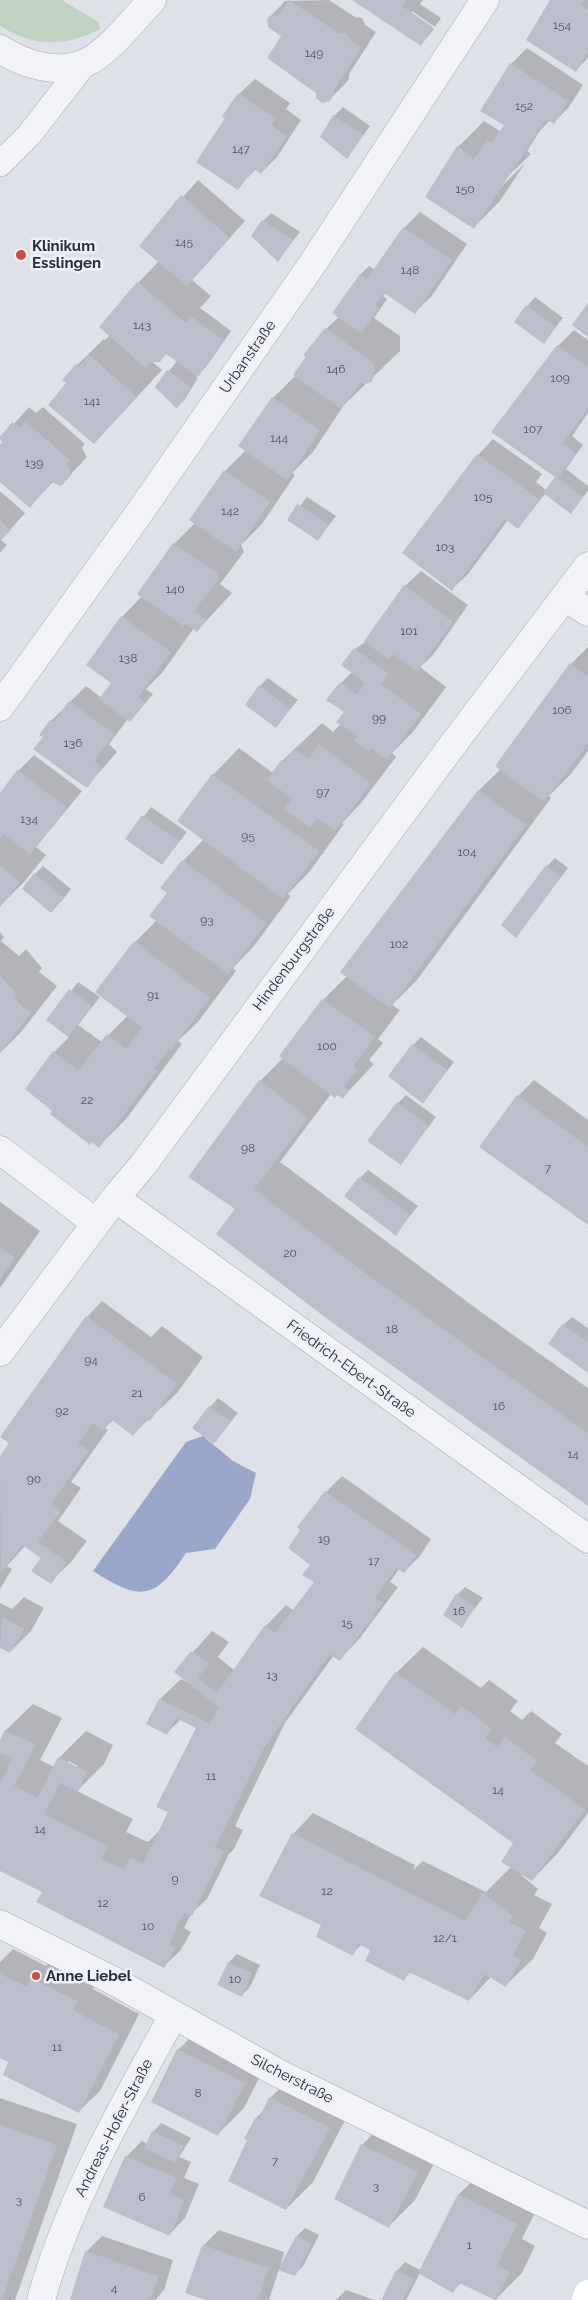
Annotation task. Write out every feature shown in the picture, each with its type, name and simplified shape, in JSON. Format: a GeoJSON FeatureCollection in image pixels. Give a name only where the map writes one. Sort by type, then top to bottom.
{"type":"FeatureCollection","features":[{"type":"Feature","properties":{"kind":"street"},"geometry":{"type":"LineString","coordinates":[[0,49],[31,64],[66,67],[84,64],[104,49],[152,0]]}},
{"type":"Feature","properties":{"kind":"street","name":"Urbanstraße"},"geometry":{"type":"LineString","coordinates":[[0,707],[135,519],[312,264],[485,0]]}},
{"type":"Feature","properties":{"kind":"street","name":"Hindenburgstraße"},"geometry":{"type":"LineString","coordinates":[[0,1352],[115,1198],[143,1165],[588,566]]}},
{"type":"Feature","properties":{"kind":"street"},"geometry":{"type":"LineString","coordinates":[[565,597],[588,612]]}},
{"type":"Feature","properties":{"kind":"street"},"geometry":{"type":"LineString","coordinates":[[0,1150],[96,1223]]}},
{"type":"Feature","properties":{"kind":"street","name":"Friedrich-Ebert-Straße"},"geometry":{"type":"LineString","coordinates":[[115,1198],[588,1539]]}},
{"type":"Feature","properties":{"kind":"street","name":"Silcherstraße"},"geometry":{"type":"LineString","coordinates":[[0,1924],[112,1980],[173,2016],[278,2073],[588,2225]]}},
{"type":"Feature","properties":{"kind":"street","name":"Andreas-Hofer-Straße"},"geometry":{"type":"LineString","coordinates":[[41,2300],[61,2241],[87,2178],[108,2134],[173,2016]]}},
{"type":"Feature","properties":{"kind":"street"},"geometry":{"type":"LineString","coordinates":[[586,2300],[588,2294]]}},
{"type":"Feature","properties":{"kind":"lane"},"geometry":{"type":"LineString","coordinates":[[0,164],[30,136],[84,64]]}},
{"type":"Feature","properties":{"kind":"green space"},"geometry":{"type":"Polygon","coordinates":[[[0,0],[62,0],[98,22],[100,29],[88,35],[62,41],[37,41],[24,38],[0,26],[0,0]]]}},
{"type":"Feature","properties":{"kind":"water"},"geometry":{"type":"Polygon","coordinates":[[[203,1436],[233,1461],[256,1473],[250,1499],[215,1549],[186,1553],[165,1580],[155,1588],[145,1591],[123,1588],[93,1571],[186,1442],[203,1436]]]}},
{"type":"Feature","properties":{"kind":"building"},"geometry":{"type":"Polygon","coordinates":[[[289,0],[338,33],[346,33],[350,40],[361,48],[333,91],[334,95],[330,101],[322,103],[316,98],[316,93],[267,58],[281,36],[268,27],[267,19],[271,15],[278,16],[289,0]]]}},
{"type":"Feature","properties":{"kind":"building"},"geometry":{"type":"Polygon","coordinates":[[[352,0],[406,0],[402,6],[433,27],[421,46],[352,0]]]}},
{"type":"Feature","properties":{"kind":"building"},"geometry":{"type":"Polygon","coordinates":[[[550,0],[585,0],[581,5],[588,10],[588,52],[576,72],[526,40],[550,0]]]}},
{"type":"Feature","properties":{"kind":"building"},"geometry":{"type":"Polygon","coordinates":[[[510,63],[568,101],[554,124],[546,119],[474,229],[425,197],[457,146],[474,159],[487,140],[492,143],[504,125],[480,111],[510,63]]]}},
{"type":"Feature","properties":{"kind":"building"},"geometry":{"type":"Polygon","coordinates":[[[238,93],[276,119],[271,125],[287,136],[261,174],[254,169],[238,190],[196,162],[225,118],[222,116],[238,93]]]}},
{"type":"Feature","properties":{"kind":"building"},"geometry":{"type":"Polygon","coordinates":[[[333,115],[363,135],[347,159],[320,137],[333,115]]]}},
{"type":"Feature","properties":{"kind":"building"},"geometry":{"type":"Polygon","coordinates":[[[181,195],[230,238],[187,286],[139,246],[181,195]]]}},
{"type":"Feature","properties":{"kind":"building"},"geometry":{"type":"Polygon","coordinates":[[[262,220],[293,240],[278,262],[251,236],[262,220]]]}},
{"type":"Feature","properties":{"kind":"building"},"geometry":{"type":"Polygon","coordinates":[[[403,227],[452,260],[415,314],[384,293],[375,305],[379,308],[361,334],[332,313],[360,274],[367,279],[403,227]]]}},
{"type":"Feature","properties":{"kind":"building"},"geometry":{"type":"Polygon","coordinates":[[[137,282],[186,323],[192,317],[224,340],[198,377],[166,354],[160,362],[151,362],[146,368],[99,327],[137,282]]]}},
{"type":"Feature","properties":{"kind":"building"},"geometry":{"type":"Polygon","coordinates":[[[588,303],[588,337],[572,325],[588,303]]]}},
{"type":"Feature","properties":{"kind":"building"},"geometry":{"type":"Polygon","coordinates":[[[526,305],[556,327],[544,344],[514,322],[526,305]]]}},
{"type":"Feature","properties":{"kind":"building"},"geometry":{"type":"Polygon","coordinates":[[[325,328],[374,363],[375,371],[372,382],[364,384],[361,382],[341,409],[293,375],[305,358],[304,354],[325,328]]]}},
{"type":"Feature","properties":{"kind":"building"},"geometry":{"type":"Polygon","coordinates":[[[557,345],[588,367],[588,409],[563,443],[576,454],[558,478],[583,497],[571,514],[543,493],[555,477],[491,432],[557,345]]]}},
{"type":"Feature","properties":{"kind":"building"},"geometry":{"type":"Polygon","coordinates":[[[89,355],[137,397],[94,444],[48,405],[66,383],[62,380],[76,364],[79,367],[89,355]]]}},
{"type":"Feature","properties":{"kind":"building"},"geometry":{"type":"Polygon","coordinates":[[[167,370],[191,387],[177,409],[155,387],[167,370]]]}},
{"type":"Feature","properties":{"kind":"building"},"geometry":{"type":"Polygon","coordinates":[[[272,397],[320,430],[287,480],[238,446],[272,397]]]}},
{"type":"Feature","properties":{"kind":"building"},"geometry":{"type":"Polygon","coordinates":[[[12,422],[20,428],[26,422],[70,460],[67,465],[72,474],[61,486],[51,482],[30,508],[0,482],[0,445],[2,443],[0,437],[12,422]]]}},
{"type":"Feature","properties":{"kind":"building"},"geometry":{"type":"Polygon","coordinates":[[[477,454],[540,500],[518,529],[505,519],[452,591],[402,553],[477,454]]]}},
{"type":"Feature","properties":{"kind":"building"},"geometry":{"type":"Polygon","coordinates":[[[224,470],[270,502],[236,552],[189,520],[224,470]]]}},
{"type":"Feature","properties":{"kind":"building"},"geometry":{"type":"Polygon","coordinates":[[[297,504],[329,525],[318,541],[287,520],[297,504]]]}},
{"type":"Feature","properties":{"kind":"building"},"geometry":{"type":"Polygon","coordinates":[[[0,520],[11,530],[0,541],[0,520]]]}},
{"type":"Feature","properties":{"kind":"building"},"geometry":{"type":"Polygon","coordinates":[[[173,543],[217,573],[218,579],[194,611],[207,620],[197,632],[185,624],[183,626],[137,594],[173,543]]]}},
{"type":"Feature","properties":{"kind":"building"},"geometry":{"type":"Polygon","coordinates":[[[404,585],[453,622],[417,672],[394,654],[389,660],[364,641],[404,585]]]}},
{"type":"Feature","properties":{"kind":"building"},"geometry":{"type":"Polygon","coordinates":[[[121,616],[171,652],[138,697],[145,703],[130,722],[99,699],[111,683],[86,665],[121,616]]]}},
{"type":"Feature","properties":{"kind":"building"},"geometry":{"type":"Polygon","coordinates":[[[354,648],[389,674],[381,684],[421,714],[387,760],[371,748],[368,751],[354,741],[357,737],[336,722],[344,712],[326,700],[340,682],[357,695],[365,683],[341,665],[354,648]]]}},
{"type":"Feature","properties":{"kind":"building"},"geometry":{"type":"Polygon","coordinates":[[[570,663],[588,677],[588,744],[544,802],[495,766],[570,663]]]}},
{"type":"Feature","properties":{"kind":"building"},"geometry":{"type":"Polygon","coordinates":[[[259,685],[290,709],[276,728],[245,705],[259,685]]]}},
{"type":"Feature","properties":{"kind":"building"},"geometry":{"type":"Polygon","coordinates":[[[69,701],[114,734],[95,761],[102,768],[88,787],[85,787],[33,749],[43,737],[39,735],[50,720],[54,722],[69,701]]]}},
{"type":"Feature","properties":{"kind":"building"},"geometry":{"type":"Polygon","coordinates":[[[319,744],[371,784],[335,831],[317,818],[310,828],[284,809],[292,799],[267,780],[281,760],[284,762],[294,749],[309,759],[319,744]]]}},
{"type":"Feature","properties":{"kind":"building"},"geometry":{"type":"Polygon","coordinates":[[[17,770],[67,808],[30,855],[3,833],[0,838],[0,793],[17,770]]]}},
{"type":"Feature","properties":{"kind":"building"},"geometry":{"type":"Polygon","coordinates":[[[212,774],[319,851],[283,899],[177,821],[212,774]]]}},
{"type":"Feature","properties":{"kind":"building"},"geometry":{"type":"Polygon","coordinates":[[[478,790],[526,825],[390,1008],[340,972],[478,790]]]}},
{"type":"Feature","properties":{"kind":"building"},"geometry":{"type":"Polygon","coordinates":[[[142,815],[179,841],[162,865],[125,839],[142,815]]]}},
{"type":"Feature","properties":{"kind":"building"},"geometry":{"type":"Polygon","coordinates":[[[182,860],[266,923],[228,974],[149,916],[167,893],[160,888],[182,860]]]}},
{"type":"Feature","properties":{"kind":"building"},"geometry":{"type":"Polygon","coordinates":[[[546,865],[561,877],[516,938],[501,925],[546,865]]]}},
{"type":"Feature","properties":{"kind":"building"},"geometry":{"type":"Polygon","coordinates":[[[0,866],[20,882],[0,907],[0,866]]]}},
{"type":"Feature","properties":{"kind":"building"},"geometry":{"type":"Polygon","coordinates":[[[34,873],[64,898],[51,913],[22,889],[34,873]]]}},
{"type":"Feature","properties":{"kind":"building"},"geometry":{"type":"Polygon","coordinates":[[[134,941],[210,998],[171,1050],[169,1049],[154,1069],[157,1071],[99,1148],[92,1142],[90,1145],[50,1114],[52,1111],[25,1089],[53,1051],[78,1071],[107,1034],[126,1049],[142,1028],[95,992],[134,941]]]}},
{"type":"Feature","properties":{"kind":"building"},"geometry":{"type":"Polygon","coordinates":[[[0,975],[17,995],[14,999],[31,1013],[0,1053],[0,975]]]}},
{"type":"Feature","properties":{"kind":"building"},"geometry":{"type":"Polygon","coordinates":[[[69,989],[92,1006],[68,1037],[46,1020],[69,989]]]}},
{"type":"Feature","properties":{"kind":"building"},"geometry":{"type":"Polygon","coordinates":[[[322,999],[375,1037],[353,1066],[357,1070],[344,1087],[349,1091],[343,1099],[337,1095],[335,1098],[279,1056],[322,999]]]}},
{"type":"Feature","properties":{"kind":"building"},"geometry":{"type":"Polygon","coordinates":[[[412,1044],[447,1070],[423,1104],[388,1076],[412,1044]]]}},
{"type":"Feature","properties":{"kind":"building"},"geometry":{"type":"Polygon","coordinates":[[[259,1080],[308,1118],[254,1189],[365,1273],[588,1433],[588,1506],[330,1321],[216,1234],[235,1209],[188,1177],[259,1080]]]}},
{"type":"Feature","properties":{"kind":"building"},"geometry":{"type":"Polygon","coordinates":[[[517,1095],[588,1147],[588,1225],[479,1147],[517,1095]]]}},
{"type":"Feature","properties":{"kind":"building"},"geometry":{"type":"Polygon","coordinates":[[[397,1102],[429,1126],[401,1165],[367,1141],[397,1102]]]}},
{"type":"Feature","properties":{"kind":"building"},"geometry":{"type":"Polygon","coordinates":[[[359,1177],[410,1215],[396,1236],[344,1196],[359,1177]]]}},
{"type":"Feature","properties":{"kind":"building"},"geometry":{"type":"Polygon","coordinates":[[[0,1248],[15,1258],[0,1279],[0,1248]]]}},
{"type":"Feature","properties":{"kind":"building"},"geometry":{"type":"Polygon","coordinates":[[[86,1316],[177,1384],[150,1421],[146,1419],[133,1436],[112,1420],[103,1431],[93,1423],[78,1443],[89,1451],[51,1503],[61,1510],[38,1542],[67,1562],[51,1584],[31,1571],[41,1558],[22,1545],[1,1573],[0,1456],[9,1443],[0,1437],[86,1316]]]}},
{"type":"Feature","properties":{"kind":"building"},"geometry":{"type":"Polygon","coordinates":[[[562,1324],[588,1342],[588,1373],[548,1344],[562,1324]]]}},
{"type":"Feature","properties":{"kind":"building"},"geometry":{"type":"Polygon","coordinates":[[[209,1406],[231,1421],[214,1444],[192,1428],[209,1406]]]}},
{"type":"Feature","properties":{"kind":"building"},"geometry":{"type":"Polygon","coordinates":[[[325,1491],[416,1555],[404,1573],[396,1568],[375,1598],[383,1603],[340,1661],[330,1654],[265,1746],[215,1847],[224,1851],[192,1916],[184,1913],[169,1944],[176,1948],[164,1968],[36,1902],[42,1892],[0,1871],[0,1784],[12,1758],[0,1753],[0,1740],[5,1730],[36,1745],[14,1786],[38,1798],[58,1757],[87,1772],[78,1792],[60,1783],[44,1814],[108,1846],[101,1858],[124,1870],[130,1858],[143,1863],[168,1812],[156,1807],[196,1728],[176,1718],[167,1735],[146,1724],[159,1699],[209,1723],[219,1707],[174,1672],[191,1651],[209,1663],[198,1678],[217,1693],[265,1625],[275,1633],[314,1582],[302,1575],[310,1565],[288,1548],[300,1530],[297,1527],[325,1491]]]}},
{"type":"Feature","properties":{"kind":"building"},"geometry":{"type":"Polygon","coordinates":[[[456,1594],[475,1607],[462,1628],[443,1615],[456,1594]]]}},
{"type":"Feature","properties":{"kind":"building"},"geometry":{"type":"Polygon","coordinates":[[[2,1617],[24,1629],[10,1653],[0,1648],[2,1617]]]}},
{"type":"Feature","properties":{"kind":"building"},"geometry":{"type":"Polygon","coordinates":[[[395,1672],[455,1714],[461,1706],[492,1729],[485,1738],[497,1747],[504,1736],[537,1761],[530,1770],[585,1809],[532,1881],[501,1862],[513,1843],[355,1729],[395,1672]]]}},
{"type":"Feature","properties":{"kind":"building"},"geometry":{"type":"Polygon","coordinates":[[[292,1833],[465,1921],[483,1893],[513,1916],[509,1922],[526,1930],[513,1955],[521,1960],[506,1987],[484,1974],[469,2001],[409,1972],[404,1981],[365,1961],[370,1950],[359,1944],[353,1956],[316,1937],[321,1925],[259,1896],[292,1833]]]}},
{"type":"Feature","properties":{"kind":"building"},"geometry":{"type":"Polygon","coordinates":[[[228,1962],[252,1973],[242,1997],[217,1985],[228,1962]]]}},
{"type":"Feature","properties":{"kind":"building"},"geometry":{"type":"Polygon","coordinates":[[[0,1974],[27,1987],[31,1978],[77,2001],[73,2010],[119,2035],[79,2113],[3,2075],[8,2062],[0,2058],[0,1974]]]}},
{"type":"Feature","properties":{"kind":"building"},"geometry":{"type":"Polygon","coordinates":[[[177,2049],[245,2083],[218,2136],[151,2102],[177,2049]]]}},
{"type":"Feature","properties":{"kind":"building"},"geometry":{"type":"Polygon","coordinates":[[[269,2097],[330,2128],[286,2210],[228,2181],[247,2140],[244,2139],[255,2118],[259,2119],[269,2097]]]}},
{"type":"Feature","properties":{"kind":"building"},"geometry":{"type":"Polygon","coordinates":[[[0,2125],[57,2145],[2,2300],[0,2300],[0,2125]]]}},
{"type":"Feature","properties":{"kind":"building"},"geometry":{"type":"Polygon","coordinates":[[[152,2131],[184,2146],[175,2163],[144,2148],[152,2131]]]}},
{"type":"Feature","properties":{"kind":"building"},"geometry":{"type":"Polygon","coordinates":[[[361,2144],[418,2172],[389,2228],[334,2199],[361,2144]]]}},
{"type":"Feature","properties":{"kind":"building"},"geometry":{"type":"Polygon","coordinates":[[[125,2156],[177,2178],[169,2194],[184,2200],[170,2236],[103,2207],[125,2156]]]}},
{"type":"Feature","properties":{"kind":"building"},"geometry":{"type":"Polygon","coordinates":[[[458,2194],[517,2224],[497,2266],[510,2272],[496,2300],[459,2283],[453,2293],[418,2273],[458,2194]]]}},
{"type":"Feature","properties":{"kind":"building"},"geometry":{"type":"Polygon","coordinates":[[[296,2236],[312,2244],[295,2276],[278,2270],[296,2236]]]}},
{"type":"Feature","properties":{"kind":"building"},"geometry":{"type":"Polygon","coordinates":[[[202,2245],[269,2268],[258,2300],[206,2300],[185,2293],[202,2245]]]}},
{"type":"Feature","properties":{"kind":"building"},"geometry":{"type":"Polygon","coordinates":[[[85,2251],[158,2276],[151,2300],[70,2300],[85,2251]]]}},
{"type":"Feature","properties":{"kind":"building"},"geometry":{"type":"Polygon","coordinates":[[[396,2270],[414,2279],[403,2300],[381,2300],[396,2270]]]}},
{"type":"Feature","properties":{"kind":"place","name":"Klinikum Esslingen"},"geometry":{"type":"Point","coordinates":[21,255]}},
{"type":"Feature","properties":{"kind":"place","name":"Anne Liebel"},"geometry":{"type":"Point","coordinates":[36,1976]}}]}
